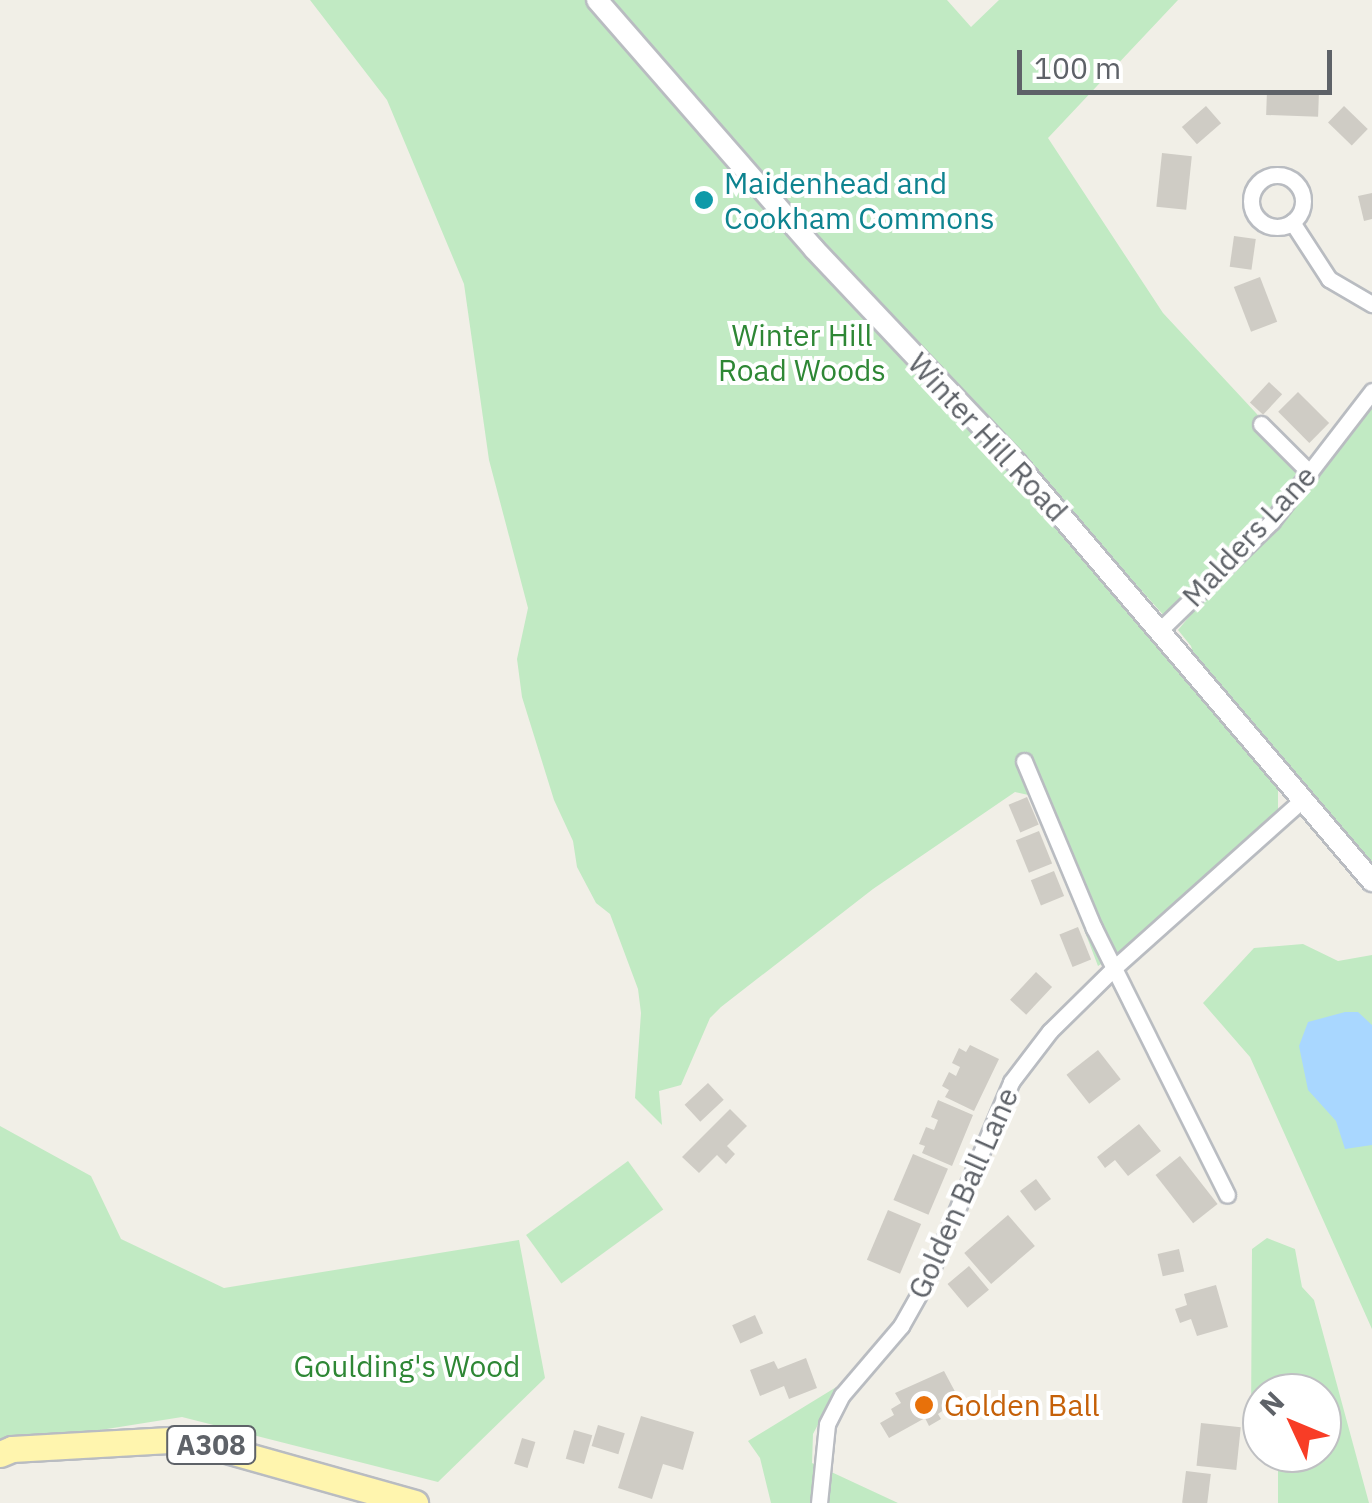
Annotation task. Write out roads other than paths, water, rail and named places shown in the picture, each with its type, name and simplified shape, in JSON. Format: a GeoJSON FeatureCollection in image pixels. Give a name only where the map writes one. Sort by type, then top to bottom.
{"type":"FeatureCollection","features":[{"type":"Feature","properties":{"kind":"main road","name":"A308"},"geometry":{"type":"LineString","coordinates":[[0,1454],[12,1449],[187,1439],[415,1503]]}},
{"type":"Feature","properties":{"kind":"street","name":"Winter Hill Road"},"geometry":{"type":"LineString","coordinates":[[596,0],[814,250],[1017,464],[1372,881]]}},
{"type":"Feature","properties":{"kind":"street"},"geometry":{"type":"LineString","coordinates":[[1292,222],[1329,279],[1372,304]]}},
{"type":"Feature","properties":{"kind":"street","name":"Malders Lane"},"geometry":{"type":"LineString","coordinates":[[1160,630],[1272,521],[1372,391]]}},
{"type":"Feature","properties":{"kind":"street"},"geometry":{"type":"LineString","coordinates":[[1261,424],[1310,474]]}},
{"type":"Feature","properties":{"kind":"street"},"geometry":{"type":"LineString","coordinates":[[1024,761],[1114,968],[1228,1195]]}},
{"type":"Feature","properties":{"kind":"street","name":"Golden Ball Lane"},"geometry":{"type":"LineString","coordinates":[[819,1503],[827,1424],[842,1395],[901,1326],[928,1278],[1011,1082],[1050,1030],[1304,798]]}},
{"type":"Feature","properties":{"kind":"water"},"geometry":{"type":"Polygon","coordinates":[[[1358,1012],[1372,1025],[1372,1145],[1345,1149],[1336,1121],[1308,1090],[1299,1046],[1308,1022],[1358,1012]]]}},
{"type":"Feature","properties":{"kind":"place","name":"Maidenhead and Cookham Commons"},"geometry":{"type":"Point","coordinates":[704,200]}},
{"type":"Feature","properties":{"kind":"place","name":"Golden Ball"},"geometry":{"type":"Point","coordinates":[924,1405]}},
{"type":"Feature","properties":{"kind":"park label","name":"Winter Hill Road Woods"},"geometry":{"type":"Point","coordinates":[802,352]}},
{"type":"Feature","properties":{"kind":"park label","name":"Goulding's Wood"},"geometry":{"type":"Point","coordinates":[407,1366]}}]}
